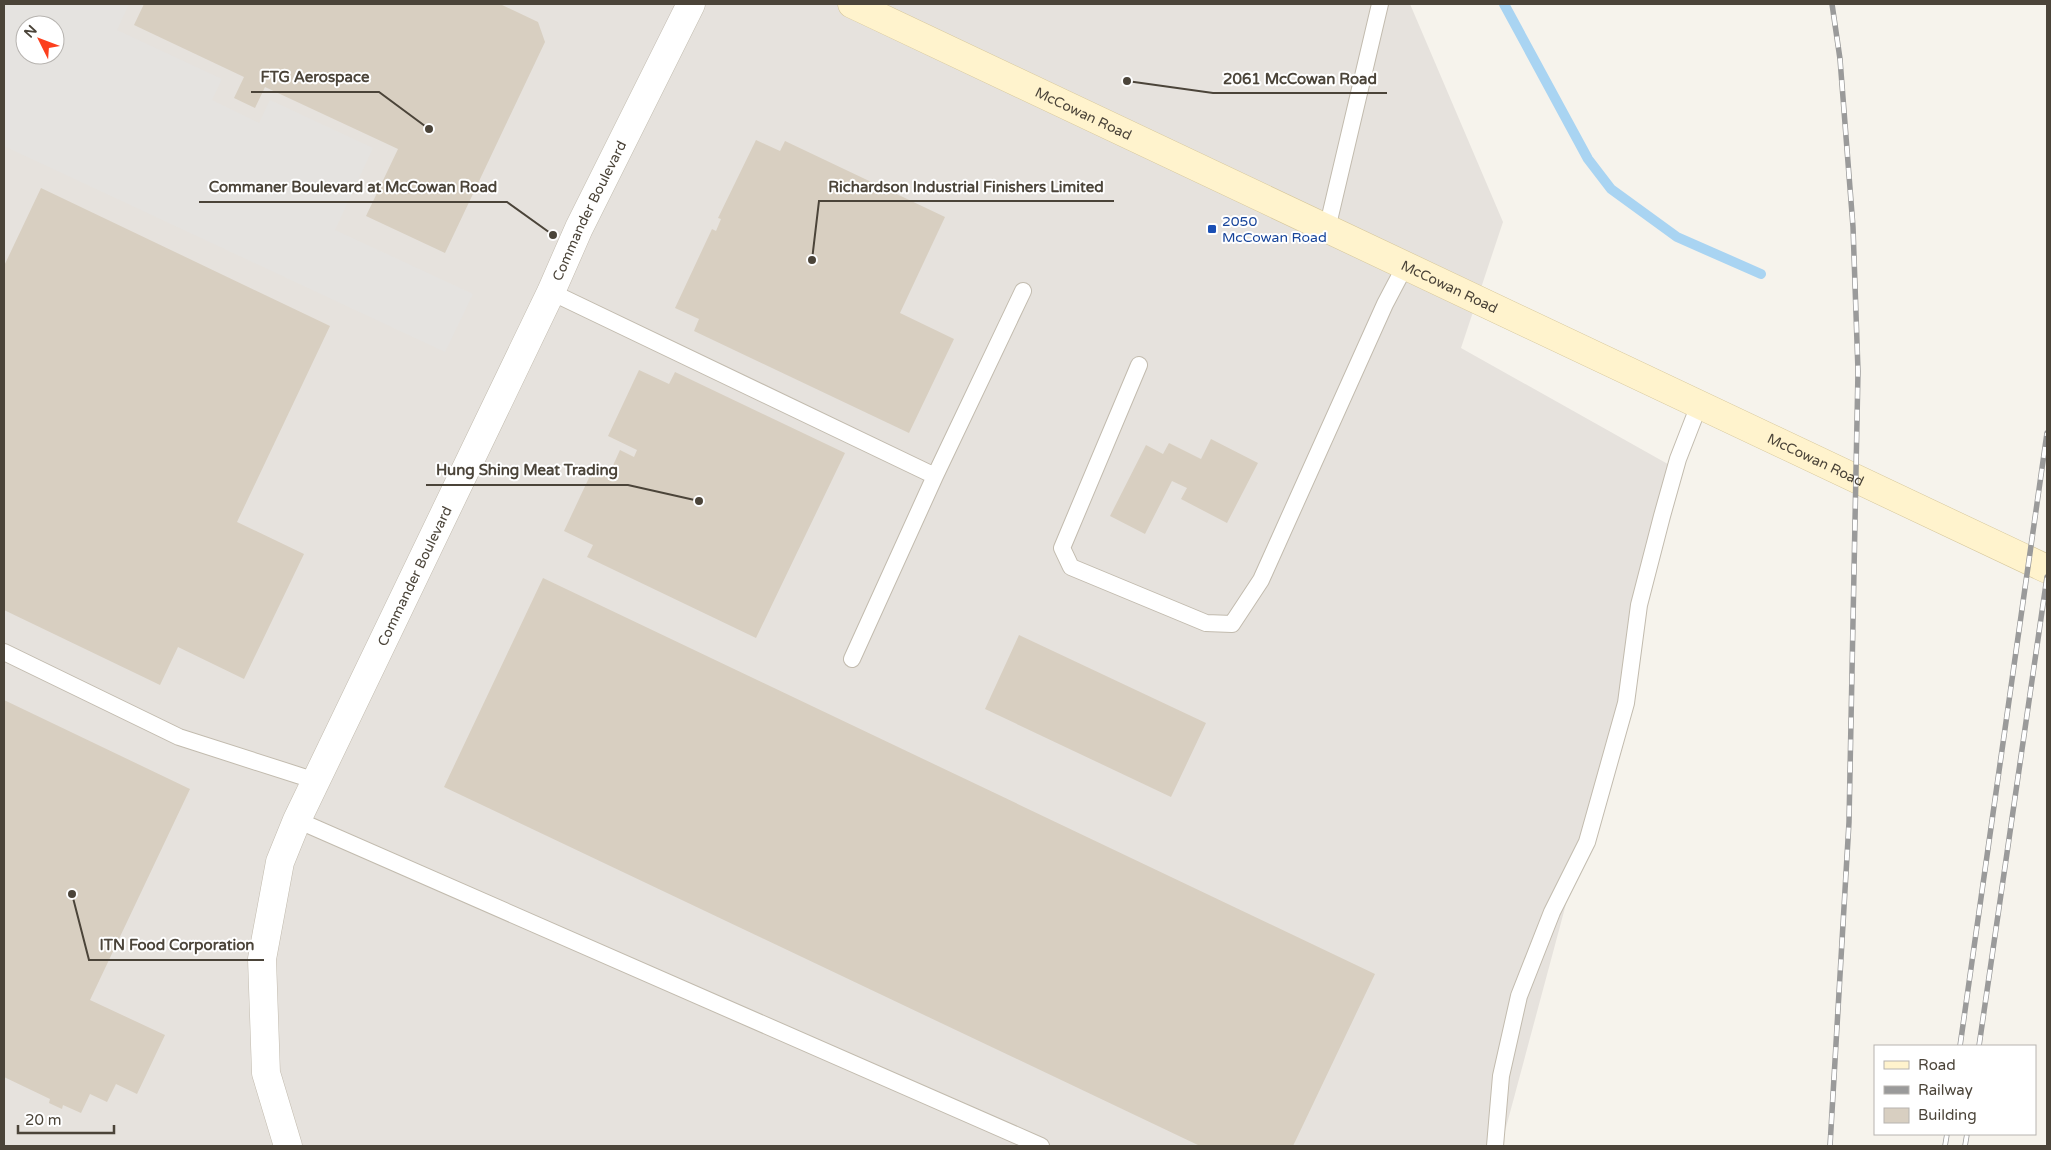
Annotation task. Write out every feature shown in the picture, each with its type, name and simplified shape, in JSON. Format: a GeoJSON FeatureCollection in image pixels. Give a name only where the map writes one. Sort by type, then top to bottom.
{"type":"FeatureCollection","features":[{"type":"Feature","properties":{"kind":"main road","name":"McCowan Road"},"geometry":{"type":"LineString","coordinates":[[852,4],[2047,569]]}},
{"type":"Feature","properties":{"kind":"street","name":"Commander Boulevard"},"geometry":{"type":"LineString","coordinates":[[288,1146],[266,1073],[262,959],[280,862],[297,820],[551,292],[579,228],[691,4]]}},
{"type":"Feature","properties":{"kind":"lane"},"geometry":{"type":"LineString","coordinates":[[1327,229],[1380,4]]}},
{"type":"Feature","properties":{"kind":"lane"},"geometry":{"type":"LineString","coordinates":[[1139,365],[1062,548],[1071,567],[1206,623],[1232,624],[1261,580],[1385,304],[1405,266]]}},
{"type":"Feature","properties":{"kind":"lane"},"geometry":{"type":"LineString","coordinates":[[852,659],[935,476],[1023,291]]}},
{"type":"Feature","properties":{"kind":"lane"},"geometry":{"type":"LineString","coordinates":[[551,292],[935,476]]}},
{"type":"Feature","properties":{"kind":"lane"},"geometry":{"type":"LineString","coordinates":[[1496,1146],[1501,1076],[1519,996],[1552,912],[1587,842],[1626,703],[1639,605],[1678,460],[1699,405]]}},
{"type":"Feature","properties":{"kind":"lane"},"geometry":{"type":"LineString","coordinates":[[4,652],[179,737],[316,780]]}},
{"type":"Feature","properties":{"kind":"lane"},"geometry":{"type":"LineString","coordinates":[[297,820],[1040,1146]]}},
{"type":"Feature","properties":{"kind":"shaded area"},"geometry":{"type":"Polygon","coordinates":[[[4,4],[1410,4],[1503,222],[1461,348],[1682,472],[1501,1146],[4,1146],[4,4]]]}},
{"type":"Feature","properties":{"kind":"shaded area"},"geometry":{"type":"Polygon","coordinates":[[[4,4],[129,4],[117,30],[222,79],[212,100],[259,123],[270,100],[373,148],[335,230],[473,294],[445,352],[4,146],[4,4]]]}},
{"type":"Feature","properties":{"kind":"building"},"geometry":{"type":"Polygon","coordinates":[[[144,4],[500,4],[538,22],[545,42],[445,253],[366,216],[398,149],[265,87],[255,108],[234,98],[244,77],[134,25],[144,4]]]}},
{"type":"Feature","properties":{"kind":"building"},"geometry":{"type":"Polygon","coordinates":[[[756,140],[780,151],[785,141],[945,217],[900,313],[954,339],[909,433],[694,331],[699,319],[675,308],[712,229],[716,231],[721,219],[718,218],[756,140]]]}},
{"type":"Feature","properties":{"kind":"building"},"geometry":{"type":"Polygon","coordinates":[[[41,188],[330,326],[237,522],[304,554],[244,679],[178,647],[160,685],[4,610],[4,266],[41,188]]]}},
{"type":"Feature","properties":{"kind":"building"},"geometry":{"type":"Polygon","coordinates":[[[639,370],[669,384],[675,372],[845,453],[756,638],[587,557],[593,545],[564,531],[595,465],[610,472],[620,450],[634,457],[637,450],[608,436],[639,370]]]}},
{"type":"Feature","properties":{"kind":"building"},"geometry":{"type":"Polygon","coordinates":[[[1211,439],[1258,463],[1227,523],[1181,499],[1187,488],[1172,481],[1145,534],[1110,516],[1146,445],[1163,454],[1169,443],[1201,459],[1211,439]]]}},
{"type":"Feature","properties":{"kind":"building"},"geometry":{"type":"Polygon","coordinates":[[[543,578],[1375,974],[1293,1146],[1200,1146],[444,787],[543,578]]]}},
{"type":"Feature","properties":{"kind":"building"},"geometry":{"type":"Polygon","coordinates":[[[1019,635],[1206,723],[1171,797],[985,709],[1019,635]]]}},
{"type":"Feature","properties":{"kind":"building"},"geometry":{"type":"Polygon","coordinates":[[[4,700],[190,789],[90,1000],[165,1035],[137,1094],[116,1084],[107,1102],[90,1094],[81,1113],[63,1105],[62,1109],[49,1103],[50,1099],[4,1077],[4,700]]]}},
{"type":"Feature","properties":{"kind":"waterway"},"geometry":{"type":"LineString","coordinates":[[1504,4],[1588,159],[1611,189],[1677,237],[1761,274]]}},
{"type":"Feature","properties":{"kind":"railway"},"geometry":{"type":"LineString","coordinates":[[1830,1146],[1849,822],[1858,371],[1853,227],[1840,59],[1832,4]]}},
{"type":"Feature","properties":{"kind":"railway"},"geometry":{"type":"LineString","coordinates":[[1960,1045],[2047,433]]}},
{"type":"Feature","properties":{"kind":"railway"},"geometry":{"type":"LineString","coordinates":[[1979,1045],[2047,577]]}},
{"type":"Feature","properties":{"kind":"railway"},"geometry":{"type":"LineString","coordinates":[[1945,1146],[1947,1135]]}},
{"type":"Feature","properties":{"kind":"railway"},"geometry":{"type":"LineString","coordinates":[[1965,1146],[1967,1135]]}},
{"type":"Feature","properties":{"kind":"place","name":"2061 McCowan Road"},"geometry":{"type":"Point","coordinates":[1127,81]}},
{"type":"Feature","properties":{"kind":"place","name":"FTG Aerospace"},"geometry":{"type":"Point","coordinates":[429,129]}},
{"type":"Feature","properties":{"kind":"place","name":"2050 McCowan Road"},"geometry":{"type":"Point","coordinates":[1212,229]}},
{"type":"Feature","properties":{"kind":"place","name":"Commaner Boulevard at McCowan Road"},"geometry":{"type":"Point","coordinates":[553,235]}},
{"type":"Feature","properties":{"kind":"place","name":"Richardson Industrial Finishers Limited"},"geometry":{"type":"Point","coordinates":[812,260]}},
{"type":"Feature","properties":{"kind":"place","name":"Hung Shing Meat Trading"},"geometry":{"type":"Point","coordinates":[699,501]}},
{"type":"Feature","properties":{"kind":"place","name":"ITN Food Corporation"},"geometry":{"type":"Point","coordinates":[72,894]}}]}
